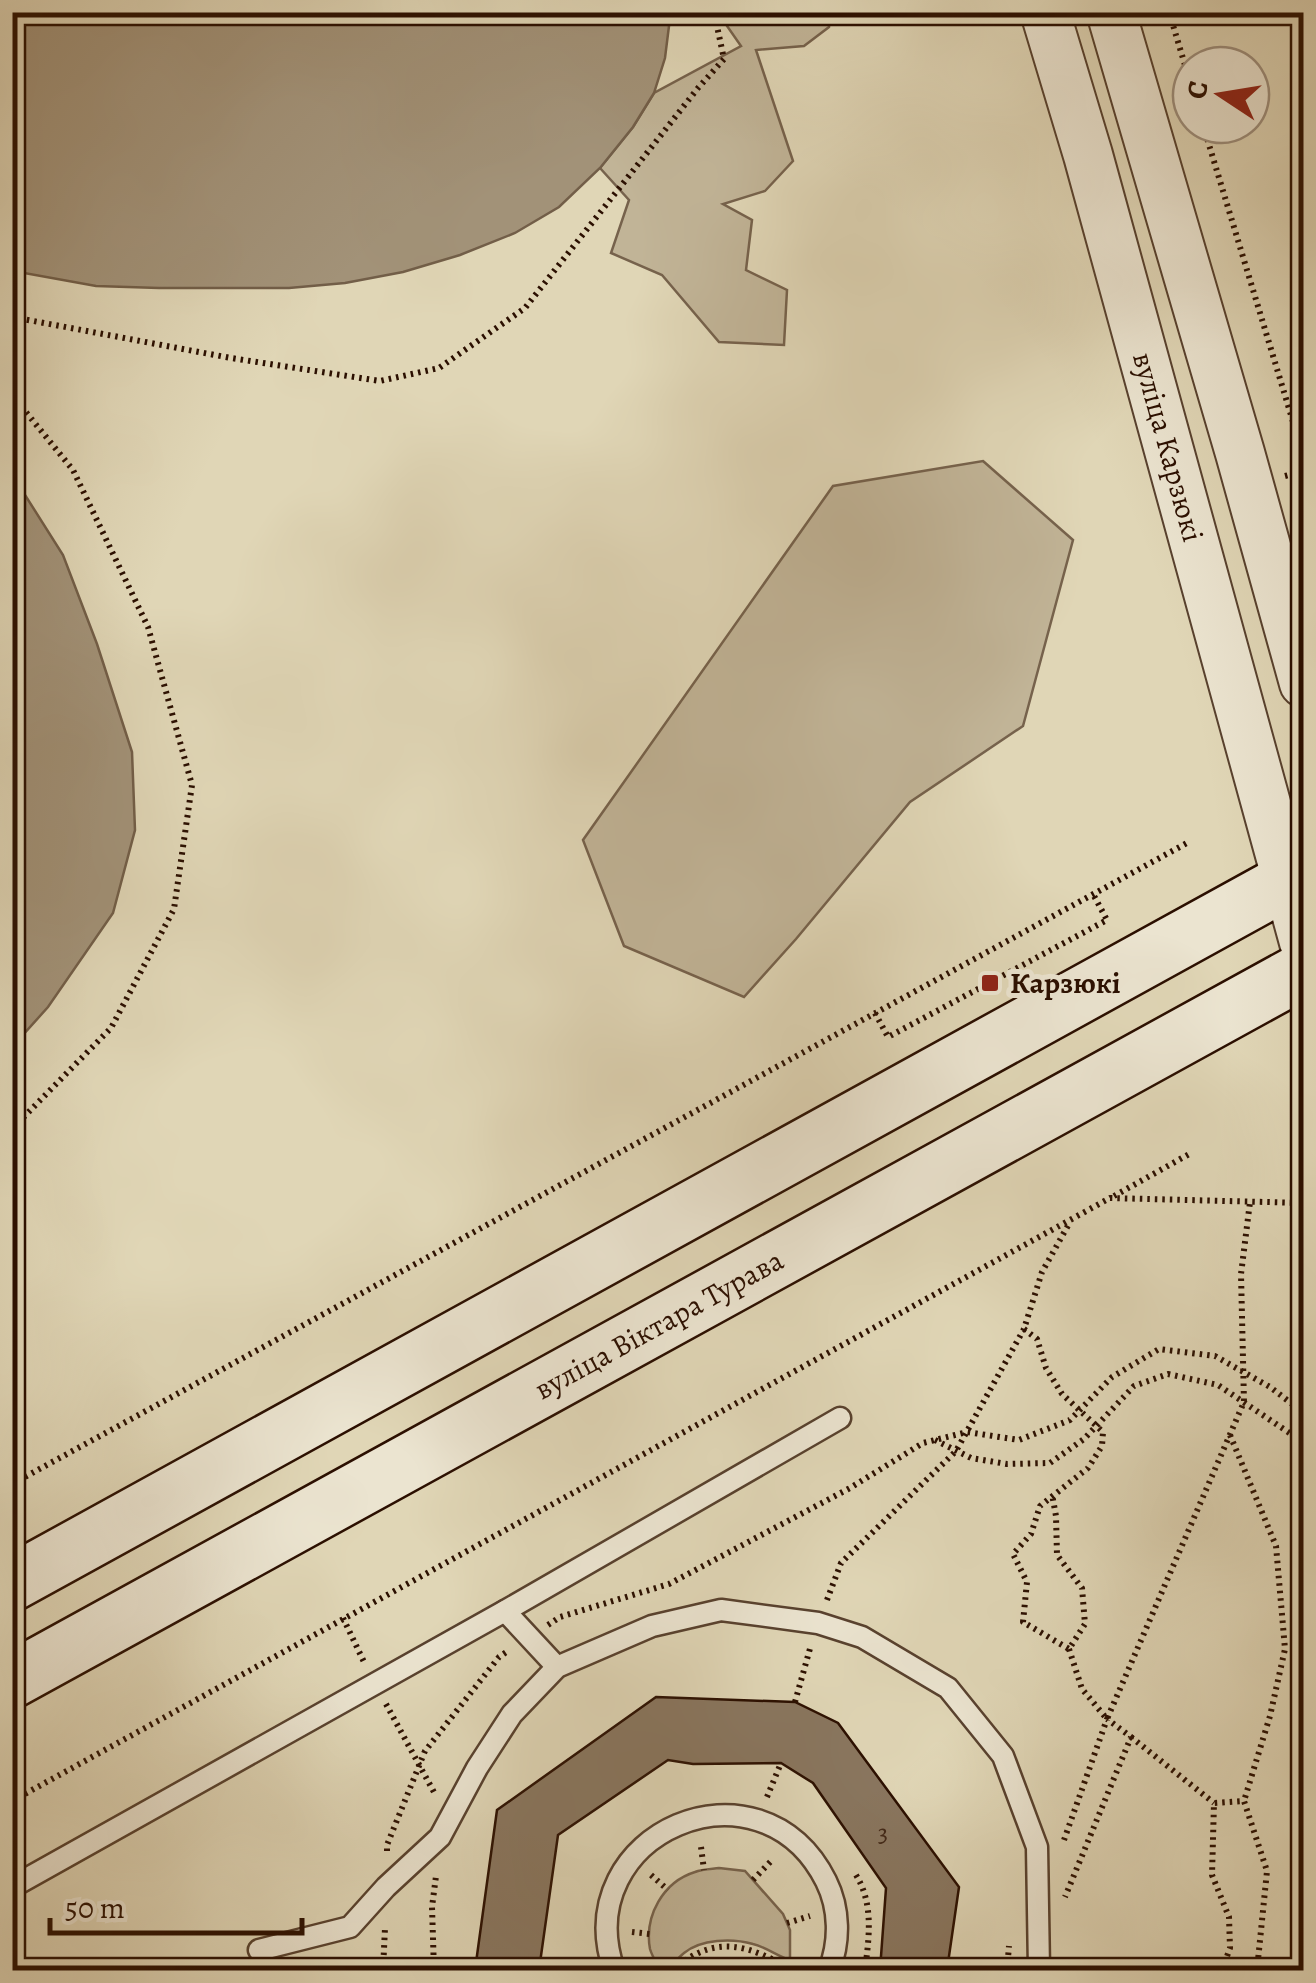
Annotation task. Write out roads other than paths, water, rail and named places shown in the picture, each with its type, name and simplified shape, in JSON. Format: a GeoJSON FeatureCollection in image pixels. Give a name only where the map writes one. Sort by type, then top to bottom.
{"type":"FeatureCollection","features":[{"type":"Feature","properties":{"kind":"main road"},"geometry":{"type":"LineString","coordinates":[[12,1583],[1294,877]]}},
{"type":"Feature","properties":{"kind":"main road","name":"вуліца Віктара Турава"},"geometry":{"type":"LineString","coordinates":[[12,1680],[1304,970]]}},
{"type":"Feature","properties":{"kind":"street","name":"вуліца Карзюкі"},"geometry":{"type":"LineString","coordinates":[[1045,12],[1294,877],[1304,942]]}},
{"type":"Feature","properties":{"kind":"street"},"geometry":{"type":"LineString","coordinates":[[1112,12],[1304,684]]}},
{"type":"Feature","properties":{"kind":"lane"},"geometry":{"type":"LineString","coordinates":[[12,1887],[840,1418]]}},
{"type":"Feature","properties":{"kind":"lane"},"geometry":{"type":"LineString","coordinates":[[259,1950],[350,1926],[440,1837],[512,1714],[557,1667],[652,1626],[721,1610],[818,1623],[862,1638],[948,1688],[1003,1756],[1037,1847],[1039,1970]]}},
{"type":"Feature","properties":{"kind":"lane"},"geometry":{"type":"LineString","coordinates":[[505,1611],[557,1667]]}},
{"type":"Feature","properties":{"kind":"lane"},"geometry":{"type":"LineString","coordinates":[[614,1970],[606,1930],[610,1904],[618,1880],[632,1858],[650,1839],[673,1825],[698,1816],[721,1814],[766,1823],[792,1838],[816,1863],[831,1892],[838,1924],[829,1970]]}},
{"type":"Feature","properties":{"kind":"place","name":"Карзюкі"},"geometry":{"type":"Point","coordinates":[990,983]}}]}
